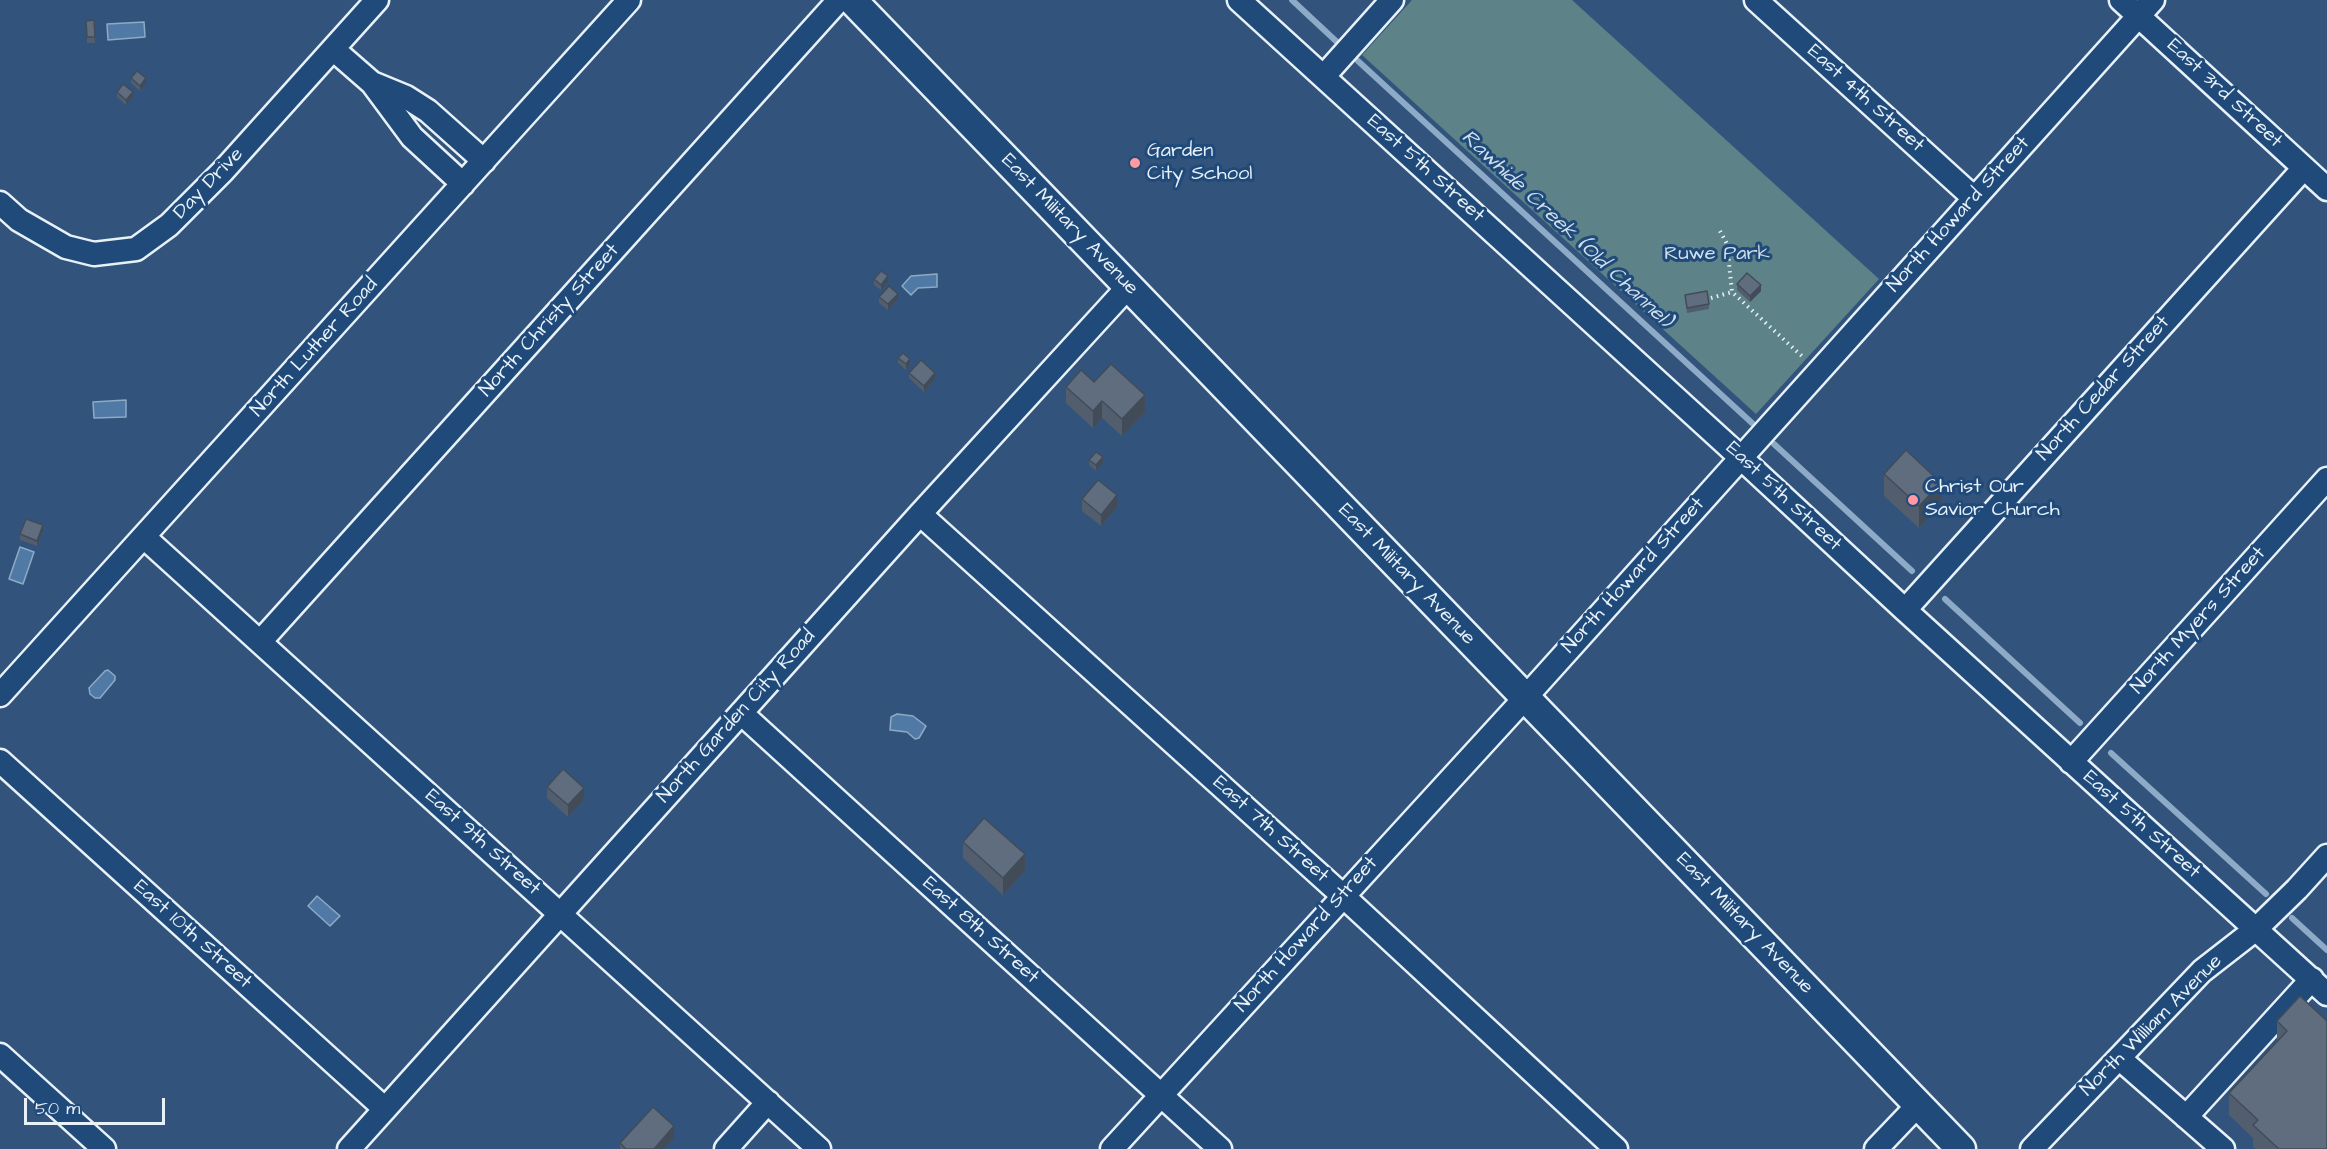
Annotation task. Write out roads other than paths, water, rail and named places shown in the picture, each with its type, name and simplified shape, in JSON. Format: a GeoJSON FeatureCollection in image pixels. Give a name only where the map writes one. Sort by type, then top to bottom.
{"type":"FeatureCollection","features":[{"type":"Feature","properties":{"kind":"main road","name":"East Military Avenue"},"geometry":{"type":"LineString","coordinates":[[852,0],[1961,1149]]}},
{"type":"Feature","properties":{"kind":"street","name":"Day Drive"},"geometry":{"type":"LineString","coordinates":[[0,203],[19,220],[66,247],[94,254],[136,249],[168,225],[223,171],[377,0]]}},
{"type":"Feature","properties":{"kind":"street","name":"North Luther Road"},"geometry":{"type":"LineString","coordinates":[[0,695],[629,0]]}},
{"type":"Feature","properties":{"kind":"street","name":"North Christy Street"},"geometry":{"type":"LineString","coordinates":[[260,642],[839,0]]}},
{"type":"Feature","properties":{"kind":"street","name":"East 5th Street"},"geometry":{"type":"LineString","coordinates":[[1239,0],[2319,986]]}},
{"type":"Feature","properties":{"kind":"street"},"geometry":{"type":"LineString","coordinates":[[1324,76],[1392,0]]}},
{"type":"Feature","properties":{"kind":"street","name":"East 4th Street"},"geometry":{"type":"LineString","coordinates":[[1756,0],[1974,198]]}},
{"type":"Feature","properties":{"kind":"street","name":"East 3rd Street"},"geometry":{"type":"LineString","coordinates":[[2121,0],[2146,8],[2327,189]]}},
{"type":"Feature","properties":{"kind":"street","name":"North Howard Street"},"geometry":{"type":"LineString","coordinates":[[1112,1149],[1342,895],[1525,698],[2146,8]]}},
{"type":"Feature","properties":{"kind":"street"},"geometry":{"type":"LineString","coordinates":[[333,49],[372,83],[412,138],[463,184]]}},
{"type":"Feature","properties":{"kind":"street"},"geometry":{"type":"LineString","coordinates":[[372,83],[406,97],[428,111],[484,161]]}},
{"type":"Feature","properties":{"kind":"street","name":"North Cedar Street"},"geometry":{"type":"LineString","coordinates":[[1905,610],[2304,168]]}},
{"type":"Feature","properties":{"kind":"street","name":"North Garden City Road"},"geometry":{"type":"LineString","coordinates":[[349,1149],[920,514],[1128,287]]}},
{"type":"Feature","properties":{"kind":"street","name":"North Myers Street"},"geometry":{"type":"LineString","coordinates":[[2071,762],[2327,479]]}},
{"type":"Feature","properties":{"kind":"street","name":"East 7th Street"},"geometry":{"type":"LineString","coordinates":[[920,514],[1342,895],[1616,1149]]}},
{"type":"Feature","properties":{"kind":"street","name":"East 9th Street"},"geometry":{"type":"LineString","coordinates":[[144,537],[819,1149]]}},
{"type":"Feature","properties":{"kind":"street","name":"East 8th Street"},"geometry":{"type":"LineString","coordinates":[[741,713],[1220,1149]]}},
{"type":"Feature","properties":{"kind":"street","name":"East 10th Street"},"geometry":{"type":"LineString","coordinates":[[0,761],[385,1109]]}},
{"type":"Feature","properties":{"kind":"street","name":"North William Avenue"},"geometry":{"type":"LineString","coordinates":[[2032,1149],[2202,971],[2256,929],[2327,856]]}},
{"type":"Feature","properties":{"kind":"street"},"geometry":{"type":"LineString","coordinates":[[2186,1117],[2319,986]]}},
{"type":"Feature","properties":{"kind":"street"},"geometry":{"type":"LineString","coordinates":[[0,1055],[104,1149]]}},
{"type":"Feature","properties":{"kind":"street"},"geometry":{"type":"LineString","coordinates":[[2119,1058],[2223,1149]]}},
{"type":"Feature","properties":{"kind":"street"},"geometry":{"type":"LineString","coordinates":[[726,1149],[768,1102]]}},
{"type":"Feature","properties":{"kind":"street"},"geometry":{"type":"LineString","coordinates":[[1876,1149],[1918,1105]]}},
{"type":"Feature","properties":{"kind":"water"},"geometry":{"type":"Polygon","coordinates":[[[144,22],[145,37],[108,40],[107,24],[144,22]]]}},
{"type":"Feature","properties":{"kind":"water"},"geometry":{"type":"Polygon","coordinates":[[[937,274],[937,287],[918,288],[911,295],[902,286],[911,276],[937,274]]]}},
{"type":"Feature","properties":{"kind":"water"},"geometry":{"type":"Polygon","coordinates":[[[126,400],[126,417],[94,418],[93,402],[126,400]]]}},
{"type":"Feature","properties":{"kind":"water"},"geometry":{"type":"Polygon","coordinates":[[[20,547],[34,552],[23,584],[9,579],[20,547]]]}},
{"type":"Feature","properties":{"kind":"water"},"geometry":{"type":"Polygon","coordinates":[[[108,670],[115,676],[115,680],[100,698],[95,698],[90,694],[89,688],[108,670]]]}},
{"type":"Feature","properties":{"kind":"water"},"geometry":{"type":"Polygon","coordinates":[[[897,714],[913,716],[926,726],[919,738],[915,739],[907,732],[890,730],[891,717],[897,714]]]}},
{"type":"Feature","properties":{"kind":"water"},"geometry":{"type":"Polygon","coordinates":[[[317,896],[340,916],[330,926],[308,906],[317,896]]]}},
{"type":"Feature","properties":{"kind":"waterway","name":"Rawhide Creek (Old Channel)"},"geometry":{"type":"LineString","coordinates":[[1292,0],[1337,42]]}},
{"type":"Feature","properties":{"kind":"waterway","name":"Rawhide Creek (Old Channel)"},"geometry":{"type":"LineString","coordinates":[[1358,61],[1752,423]]}},
{"type":"Feature","properties":{"kind":"waterway","name":"Rawhide Creek (Old Channel)"},"geometry":{"type":"LineString","coordinates":[[1774,444],[1912,571]]}},
{"type":"Feature","properties":{"kind":"waterway","name":"Rawhide Creek (Old Channel)"},"geometry":{"type":"LineString","coordinates":[[1945,599],[2080,723]]}},
{"type":"Feature","properties":{"kind":"waterway","name":"Rawhide Creek (Old Channel)"},"geometry":{"type":"LineString","coordinates":[[2111,753],[2266,894]]}},
{"type":"Feature","properties":{"kind":"waterway","name":"Rawhide Creek (Old Channel)"},"geometry":{"type":"LineString","coordinates":[[2292,918],[2327,950]]}},
{"type":"Feature","properties":{"kind":"place","name":"Garden City School"},"geometry":{"type":"Point","coordinates":[1135,163]}},
{"type":"Feature","properties":{"kind":"place","name":"Christ Our Savior Church"},"geometry":{"type":"Point","coordinates":[1913,500]}},
{"type":"Feature","properties":{"kind":"park label","name":"Ruwe Park"},"geometry":{"type":"Point","coordinates":[1717,255]}}]}
